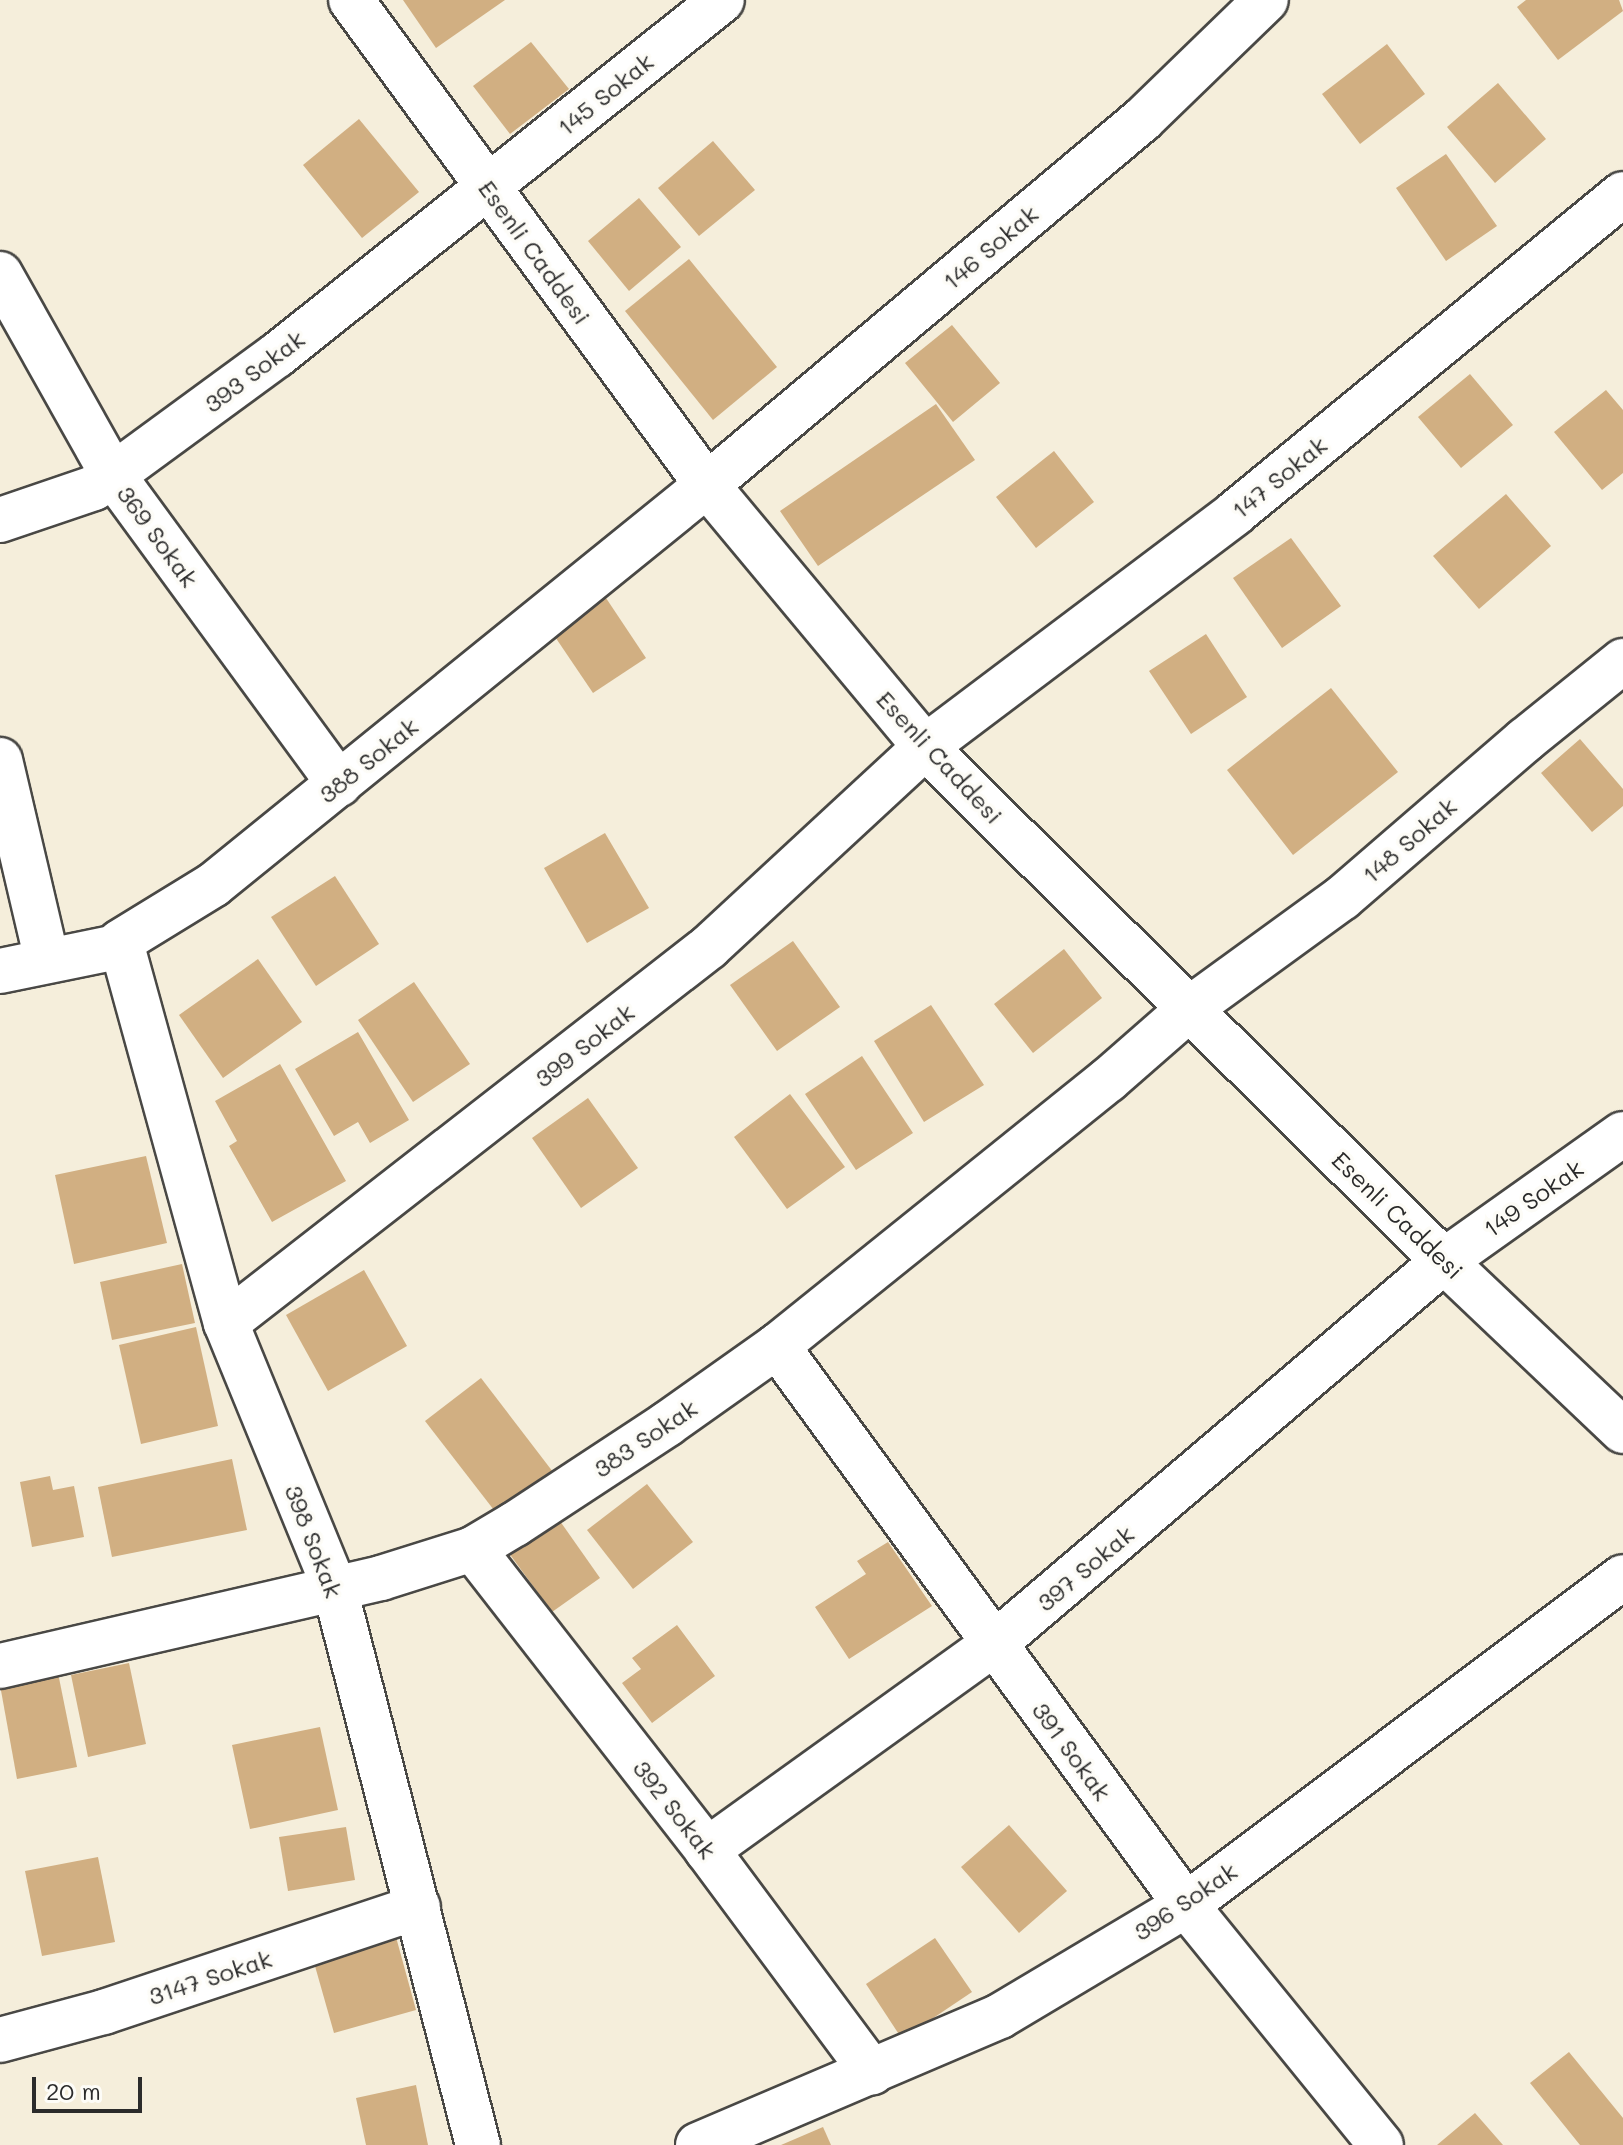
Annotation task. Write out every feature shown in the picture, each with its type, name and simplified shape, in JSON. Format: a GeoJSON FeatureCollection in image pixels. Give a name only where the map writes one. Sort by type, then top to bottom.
{"type":"FeatureCollection","features":[{"type":"Feature","properties":{"kind":"street","name":"Esenli Caddesi"},"geometry":{"type":"LineString","coordinates":[[351,0],[707,485],[925,747],[1444,1261],[1623,1431]]}},
{"type":"Feature","properties":{"kind":"street","name":"145 Sokak"},"geometry":{"type":"LineString","coordinates":[[487,187],[722,0]]}},
{"type":"Feature","properties":{"kind":"street","name":"146 Sokak"},"geometry":{"type":"LineString","coordinates":[[707,485],[1143,119],[1266,0]]}},
{"type":"Feature","properties":{"kind":"street","name":"393 Sokak"},"geometry":{"type":"LineString","coordinates":[[0,520],[94,488],[277,355],[487,187]]}},
{"type":"Feature","properties":{"kind":"street","name":"147 Sokak"},"geometry":{"type":"LineString","coordinates":[[925,747],[1235,513],[1623,194]]}},
{"type":"Feature","properties":{"kind":"street","name":"369 Sokak"},"geometry":{"type":"LineString","coordinates":[[0,274],[113,475],[339,784]]}},
{"type":"Feature","properties":{"kind":"street","name":"388 Sokak"},"geometry":{"type":"LineString","coordinates":[[0,971],[122,946],[120,942],[213,885],[707,485]]}},
{"type":"Feature","properties":{"kind":"street","name":"148 Sokak"},"geometry":{"type":"LineString","coordinates":[[1189,1009],[1342,898],[1623,661]]}},
{"type":"Feature","properties":{"kind":"street","name":"399 Sokak"},"geometry":{"type":"LineString","coordinates":[[226,1323],[709,947],[925,747]]}},
{"type":"Feature","properties":{"kind":"street"},"geometry":{"type":"LineString","coordinates":[[0,760],[47,961]]}},
{"type":"Feature","properties":{"kind":"street","name":"398 Sokak"},"geometry":{"type":"LineString","coordinates":[[122,946],[226,1323],[335,1589],[478,2145]]}},
{"type":"Feature","properties":{"kind":"street","name":"383 Sokak"},"geometry":{"type":"LineString","coordinates":[[0,1666],[335,1589],[473,1549],[667,1424],[777,1346],[1108,1080],[1189,1009]]}},
{"type":"Feature","properties":{"kind":"street","name":"149 Sokak"},"geometry":{"type":"LineString","coordinates":[[1444,1261],[1623,1134]]}},
{"type":"Feature","properties":{"kind":"street","name":"397 Sokak"},"geometry":{"type":"LineString","coordinates":[[707,1850],[994,1644],[1444,1261]]}},
{"type":"Feature","properties":{"kind":"street","name":"391 Sokak"},"geometry":{"type":"LineString","coordinates":[[777,1346],[1186,1905],[1381,2145]]}},
{"type":"Feature","properties":{"kind":"street","name":"392 Sokak"},"geometry":{"type":"LineString","coordinates":[[473,1549],[707,1850],[872,2072]]}},
{"type":"Feature","properties":{"kind":"street","name":"396 Sokak"},"geometry":{"type":"LineString","coordinates":[[698,2145],[1000,2016],[1186,1905],[1623,1577]]}},
{"type":"Feature","properties":{"kind":"street","name":"3147 Sokak"},"geometry":{"type":"LineString","coordinates":[[0,2040],[104,2012],[418,1907]]}},
{"type":"Feature","properties":{"kind":"building"},"geometry":{"type":"Polygon","coordinates":[[[403,0],[505,0],[436,48],[403,0]]]}},
{"type":"Feature","properties":{"kind":"building"},"geometry":{"type":"Polygon","coordinates":[[[1526,0],[1619,0],[1623,11],[1558,60],[1517,7],[1526,0]]]}},
{"type":"Feature","properties":{"kind":"building"},"geometry":{"type":"Polygon","coordinates":[[[531,42],[569,89],[510,134],[473,86],[531,42]]]}},
{"type":"Feature","properties":{"kind":"building"},"geometry":{"type":"Polygon","coordinates":[[[1387,44],[1425,94],[1360,144],[1322,94],[1387,44]]]}},
{"type":"Feature","properties":{"kind":"building"},"geometry":{"type":"Polygon","coordinates":[[[1498,83],[1546,139],[1495,183],[1447,127],[1498,83]]]}},
{"type":"Feature","properties":{"kind":"building"},"geometry":{"type":"Polygon","coordinates":[[[359,119],[419,192],[362,238],[303,165],[359,119]]]}},
{"type":"Feature","properties":{"kind":"building"},"geometry":{"type":"Polygon","coordinates":[[[713,141],[755,190],[699,236],[658,188],[713,141]]]}},
{"type":"Feature","properties":{"kind":"building"},"geometry":{"type":"Polygon","coordinates":[[[1446,154],[1497,226],[1446,261],[1396,188],[1446,154]]]}},
{"type":"Feature","properties":{"kind":"building"},"geometry":{"type":"Polygon","coordinates":[[[639,198],[681,247],[629,291],[588,241],[639,198]]]}},
{"type":"Feature","properties":{"kind":"building"},"geometry":{"type":"Polygon","coordinates":[[[689,259],[777,367],[713,420],[625,311],[689,259]]]}},
{"type":"Feature","properties":{"kind":"building"},"geometry":{"type":"Polygon","coordinates":[[[952,325],[1000,383],[953,422],[905,363],[952,325]]]}},
{"type":"Feature","properties":{"kind":"building"},"geometry":{"type":"Polygon","coordinates":[[[1470,374],[1513,425],[1461,468],[1418,417],[1470,374]]]}},
{"type":"Feature","properties":{"kind":"building"},"geometry":{"type":"Polygon","coordinates":[[[1606,390],[1623,410],[1623,473],[1602,490],[1554,432],[1606,390]]]}},
{"type":"Feature","properties":{"kind":"building"},"geometry":{"type":"Polygon","coordinates":[[[936,404],[975,460],[818,566],[780,511],[936,404]]]}},
{"type":"Feature","properties":{"kind":"building"},"geometry":{"type":"Polygon","coordinates":[[[1054,451],[1094,502],[1036,548],[996,497],[1054,451]]]}},
{"type":"Feature","properties":{"kind":"building"},"geometry":{"type":"Polygon","coordinates":[[[1506,494],[1551,546],[1479,609],[1433,556],[1506,494]]]}},
{"type":"Feature","properties":{"kind":"building"},"geometry":{"type":"Polygon","coordinates":[[[1291,538],[1341,606],[1282,648],[1233,578],[1291,538]]]}},
{"type":"Feature","properties":{"kind":"building"},"geometry":{"type":"Polygon","coordinates":[[[598,586],[646,658],[593,693],[545,622],[598,586]]]}},
{"type":"Feature","properties":{"kind":"building"},"geometry":{"type":"Polygon","coordinates":[[[1206,634],[1247,697],[1191,734],[1149,671],[1206,634]]]}},
{"type":"Feature","properties":{"kind":"building"},"geometry":{"type":"Polygon","coordinates":[[[1331,688],[1398,772],[1293,855],[1227,770],[1331,688]]]}},
{"type":"Feature","properties":{"kind":"building"},"geometry":{"type":"Polygon","coordinates":[[[1580,739],[1623,789],[1623,806],[1592,832],[1541,773],[1580,739]]]}},
{"type":"Feature","properties":{"kind":"building"},"geometry":{"type":"Polygon","coordinates":[[[605,833],[649,908],[587,943],[544,868],[605,833]]]}},
{"type":"Feature","properties":{"kind":"building"},"geometry":{"type":"Polygon","coordinates":[[[335,876],[379,944],[316,986],[271,917],[335,876]]]}},
{"type":"Feature","properties":{"kind":"building"},"geometry":{"type":"Polygon","coordinates":[[[793,941],[840,1007],[777,1051],[730,985],[793,941]]]}},
{"type":"Feature","properties":{"kind":"building"},"geometry":{"type":"Polygon","coordinates":[[[1064,949],[1102,998],[1033,1053],[994,1004],[1064,949]]]}},
{"type":"Feature","properties":{"kind":"building"},"geometry":{"type":"Polygon","coordinates":[[[258,959],[302,1022],[223,1078],[179,1015],[258,959]]]}},
{"type":"Feature","properties":{"kind":"building"},"geometry":{"type":"Polygon","coordinates":[[[414,982],[470,1064],[413,1102],[358,1020],[414,982]]]}},
{"type":"Feature","properties":{"kind":"building"},"geometry":{"type":"Polygon","coordinates":[[[931,1005],[984,1085],[924,1122],[874,1041],[931,1005]]]}},
{"type":"Feature","properties":{"kind":"building"},"geometry":{"type":"Polygon","coordinates":[[[358,1032],[409,1120],[370,1143],[358,1122],[334,1136],[295,1069],[358,1032]]]}},
{"type":"Feature","properties":{"kind":"building"},"geometry":{"type":"Polygon","coordinates":[[[862,1056],[913,1133],[856,1170],[805,1094],[862,1056]]]}},
{"type":"Feature","properties":{"kind":"building"},"geometry":{"type":"Polygon","coordinates":[[[280,1064],[346,1181],[272,1222],[229,1146],[237,1141],[215,1101],[280,1064]]]}},
{"type":"Feature","properties":{"kind":"building"},"geometry":{"type":"Polygon","coordinates":[[[790,1094],[845,1167],[787,1209],[734,1137],[790,1094]]]}},
{"type":"Feature","properties":{"kind":"building"},"geometry":{"type":"Polygon","coordinates":[[[588,1098],[638,1168],[581,1208],[532,1138],[588,1098]]]}},
{"type":"Feature","properties":{"kind":"building"},"geometry":{"type":"Polygon","coordinates":[[[146,1156],[167,1243],[74,1264],[55,1175],[146,1156]]]}},
{"type":"Feature","properties":{"kind":"building"},"geometry":{"type":"Polygon","coordinates":[[[182,1264],[195,1323],[112,1340],[100,1282],[182,1264]]]}},
{"type":"Feature","properties":{"kind":"building"},"geometry":{"type":"Polygon","coordinates":[[[364,1270],[407,1346],[328,1391],[286,1315],[364,1270]]]}},
{"type":"Feature","properties":{"kind":"building"},"geometry":{"type":"Polygon","coordinates":[[[196,1327],[218,1426],[141,1444],[119,1345],[196,1327]]]}},
{"type":"Feature","properties":{"kind":"building"},"geometry":{"type":"Polygon","coordinates":[[[481,1378],[553,1472],[497,1514],[425,1421],[481,1378]]]}},
{"type":"Feature","properties":{"kind":"building"},"geometry":{"type":"Polygon","coordinates":[[[232,1459],[247,1530],[112,1557],[98,1487],[232,1459]]]}},
{"type":"Feature","properties":{"kind":"building"},"geometry":{"type":"Polygon","coordinates":[[[50,1476],[53,1490],[74,1486],[84,1537],[32,1547],[20,1482],[50,1476]]]}},
{"type":"Feature","properties":{"kind":"building"},"geometry":{"type":"Polygon","coordinates":[[[647,1484],[693,1542],[633,1589],[587,1530],[647,1484]]]}},
{"type":"Feature","properties":{"kind":"building"},"geometry":{"type":"Polygon","coordinates":[[[555,1514],[600,1578],[552,1612],[506,1549],[555,1514]]]}},
{"type":"Feature","properties":{"kind":"building"},"geometry":{"type":"Polygon","coordinates":[[[888,1542],[932,1606],[849,1659],[815,1607],[866,1574],[857,1561],[888,1542]]]}},
{"type":"Feature","properties":{"kind":"building"},"geometry":{"type":"Polygon","coordinates":[[[677,1625],[715,1676],[652,1723],[622,1683],[641,1669],[632,1658],[677,1625]]]}},
{"type":"Feature","properties":{"kind":"building"},"geometry":{"type":"Polygon","coordinates":[[[129,1663],[146,1744],[88,1757],[71,1675],[129,1663]]]}},
{"type":"Feature","properties":{"kind":"building"},"geometry":{"type":"Polygon","coordinates":[[[58,1673],[77,1767],[17,1779],[0,1685],[58,1673]]]}},
{"type":"Feature","properties":{"kind":"building"},"geometry":{"type":"Polygon","coordinates":[[[320,1727],[338,1810],[250,1829],[232,1745],[320,1727]]]}},
{"type":"Feature","properties":{"kind":"building"},"geometry":{"type":"Polygon","coordinates":[[[1009,1825],[1067,1891],[1019,1933],[961,1867],[1009,1825]]]}},
{"type":"Feature","properties":{"kind":"building"},"geometry":{"type":"Polygon","coordinates":[[[346,1827],[355,1880],[288,1891],[279,1837],[346,1827]]]}},
{"type":"Feature","properties":{"kind":"building"},"geometry":{"type":"Polygon","coordinates":[[[98,1857],[115,1942],[42,1956],[25,1871],[98,1857]]]}},
{"type":"Feature","properties":{"kind":"building"},"geometry":{"type":"Polygon","coordinates":[[[396,1937],[416,2010],[334,2033],[313,1959],[396,1937]]]}},
{"type":"Feature","properties":{"kind":"building"},"geometry":{"type":"Polygon","coordinates":[[[935,1938],[972,1992],[902,2039],[866,1984],[935,1938]]]}},
{"type":"Feature","properties":{"kind":"building"},"geometry":{"type":"Polygon","coordinates":[[[1569,2052],[1623,2118],[1623,2145],[1580,2145],[1530,2083],[1569,2052]]]}},
{"type":"Feature","properties":{"kind":"building"},"geometry":{"type":"Polygon","coordinates":[[[416,2085],[428,2145],[366,2145],[356,2098],[416,2085]]]}},
{"type":"Feature","properties":{"kind":"building"},"geometry":{"type":"Polygon","coordinates":[[[1475,2113],[1503,2145],[1437,2145],[1475,2113]]]}},
{"type":"Feature","properties":{"kind":"building"},"geometry":{"type":"Polygon","coordinates":[[[823,2127],[831,2145],[781,2145],[823,2127]]]}}]}
